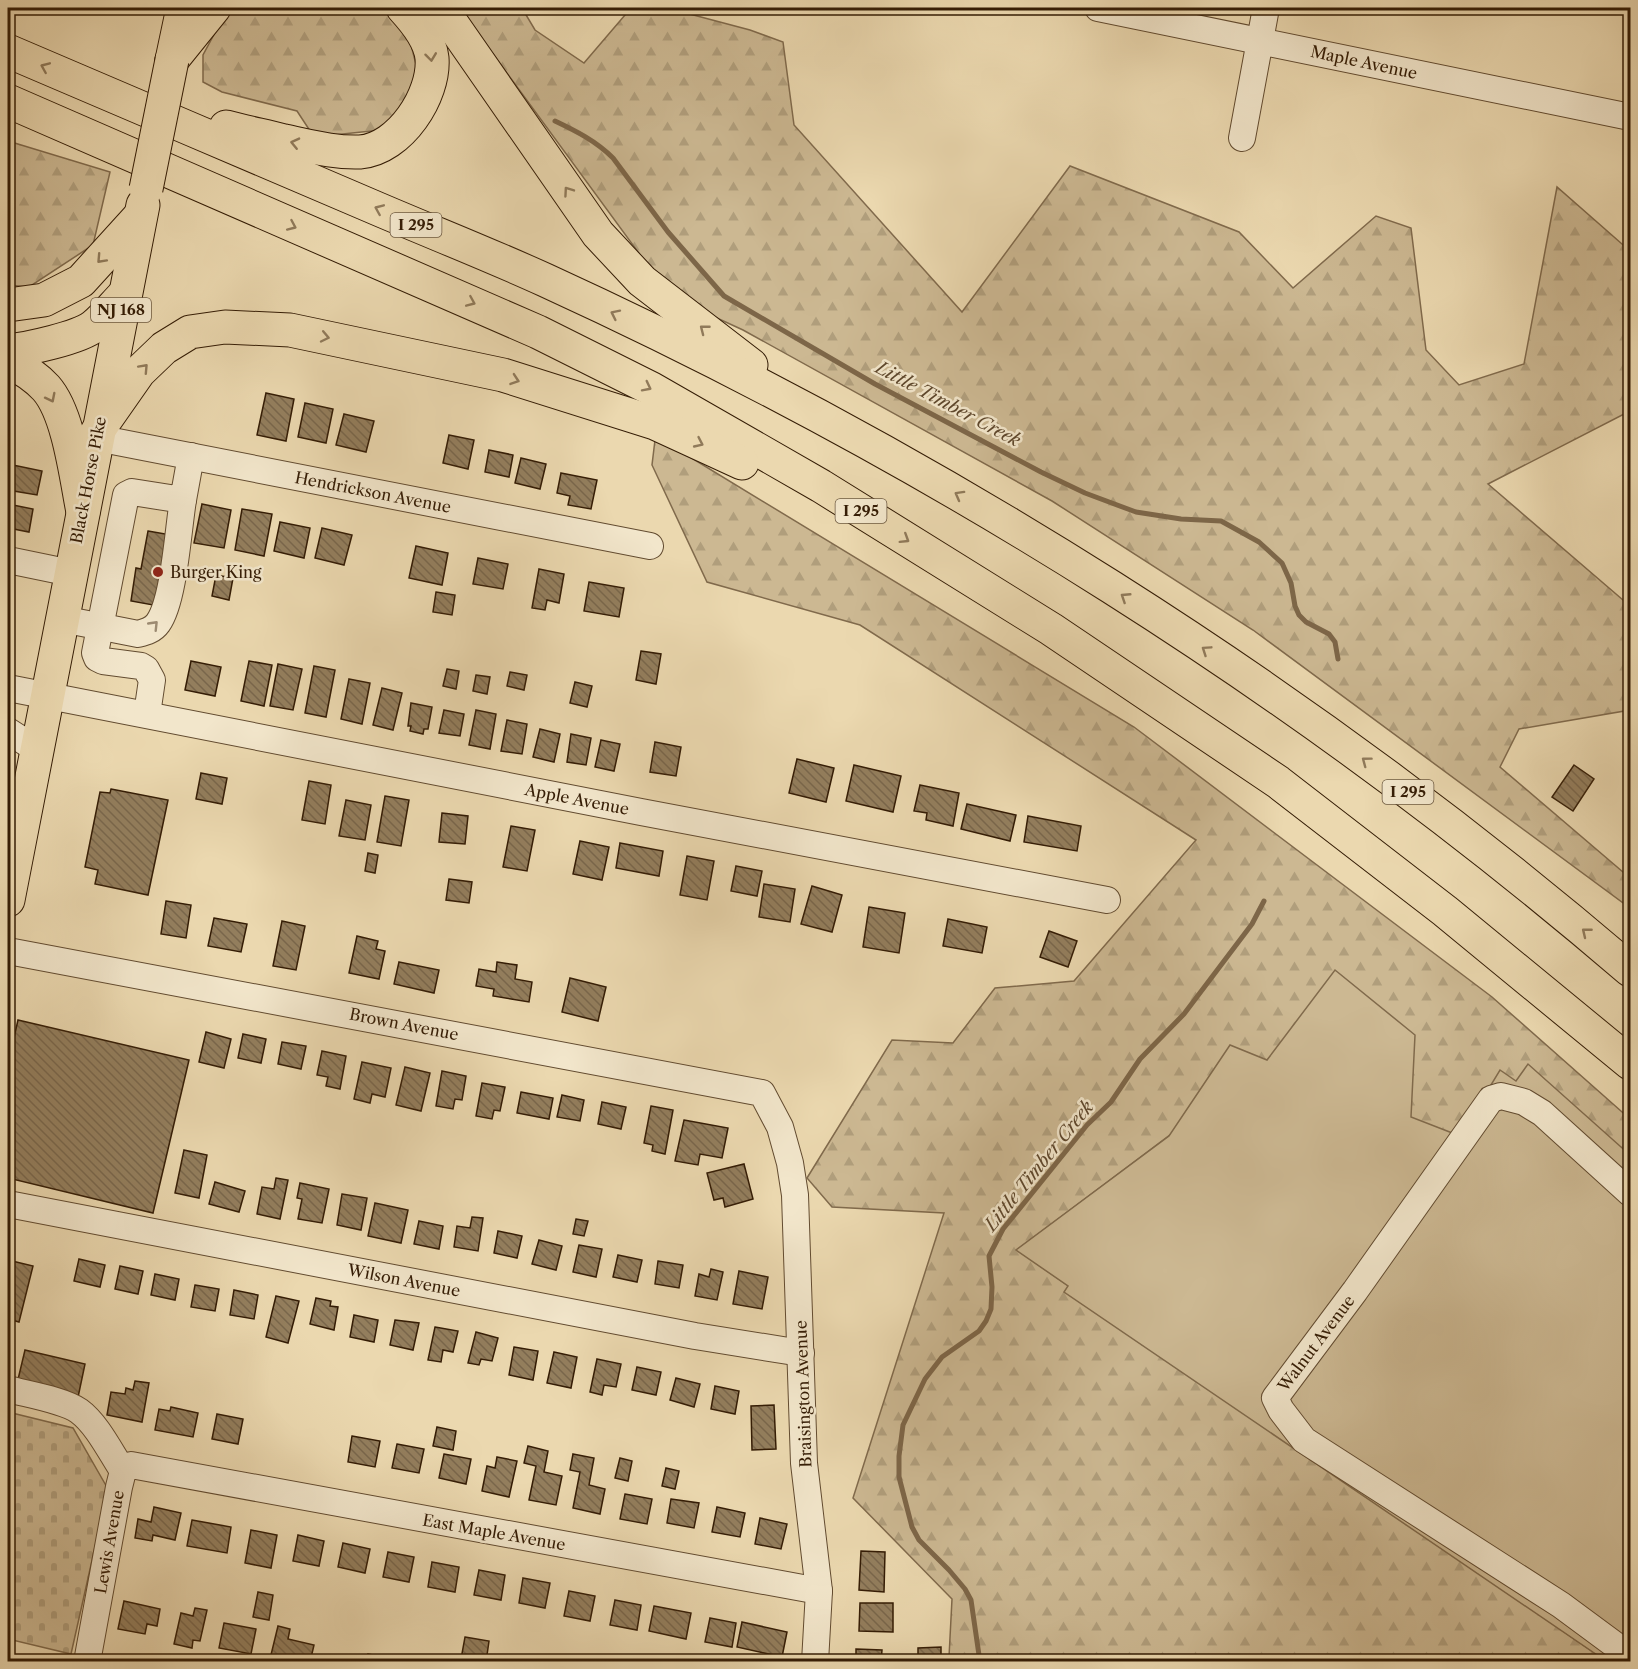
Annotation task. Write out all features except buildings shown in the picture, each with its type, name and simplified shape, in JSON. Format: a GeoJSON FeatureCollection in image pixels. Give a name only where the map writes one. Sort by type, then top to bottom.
{"type":"FeatureCollection","features":[{"type":"Feature","properties":{"kind":"main road","name":"NJ 168"},"geometry":{"type":"LineString","coordinates":[[172,60],[183,8]]}},
{"type":"Feature","properties":{"kind":"main road"},"geometry":{"type":"LineString","coordinates":[[172,60],[214,8]]}},
{"type":"Feature","properties":{"kind":"main road"},"geometry":{"type":"LineString","coordinates":[[92,87],[229,128],[329,151],[363,152],[395,137],[405,128],[428,92],[432,76],[432,57],[428,44],[416,23],[403,8]]}},
{"type":"Feature","properties":{"kind":"main road"},"geometry":{"type":"LineString","coordinates":[[439,8],[605,242],[642,280],[817,416]]}},
{"type":"Feature","properties":{"kind":"main road","name":"I 295"},"geometry":{"type":"LineString","coordinates":[[8,51],[544,280],[675,343],[817,416],[1017,528],[1323,728],[1432,810],[1630,970]]}},
{"type":"Feature","properties":{"kind":"main road","name":"Black Horse Pike"},"geometry":{"type":"LineString","coordinates":[[9,881],[16,807],[36,749],[172,60]]}},
{"type":"Feature","properties":{"kind":"main road","name":"I 295"},"geometry":{"type":"LineString","coordinates":[[8,101],[538,332],[652,389],[821,486],[1051,629],[1278,782],[1445,911],[1630,1063]]}},
{"type":"Feature","properties":{"kind":"main road"},"geometry":{"type":"LineString","coordinates":[[8,127],[33,133],[262,213]]}},
{"type":"Feature","properties":{"kind":"main road"},"geometry":{"type":"LineString","coordinates":[[8,305],[44,300],[81,281],[143,202]]}},
{"type":"Feature","properties":{"kind":"main road"},"geometry":{"type":"LineString","coordinates":[[8,351],[52,343],[92,327],[124,295]]}},
{"type":"Feature","properties":{"kind":"main road"},"geometry":{"type":"LineString","coordinates":[[97,435],[139,372],[164,348],[190,332],[225,327],[290,330],[503,375],[656,423],[758,470],[821,486]]}},
{"type":"Feature","properties":{"kind":"main road"},"geometry":{"type":"LineString","coordinates":[[8,361],[25,370],[46,388],[62,418],[83,512]]}},
{"type":"Feature","properties":{"kind":"street","name":"Maple Avenue"},"geometry":{"type":"LineString","coordinates":[[1098,8],[1630,117]]}},
{"type":"Feature","properties":{"kind":"street"},"geometry":{"type":"LineString","coordinates":[[1242,138],[1266,8]]}},
{"type":"Feature","properties":{"kind":"street","name":"Hendrickson Avenue"},"geometry":{"type":"LineString","coordinates":[[97,435],[191,456],[650,546]]}},
{"type":"Feature","properties":{"kind":"street"},"geometry":{"type":"LineString","coordinates":[[62,619],[138,634],[150,632],[157,624],[167,606],[191,456]]}},
{"type":"Feature","properties":{"kind":"street"},"geometry":{"type":"LineString","coordinates":[[147,714],[152,680],[150,675],[141,666],[103,661],[95,653],[126,495],[132,492],[183,500]]}},
{"type":"Feature","properties":{"kind":"street"},"geometry":{"type":"LineString","coordinates":[[83,512],[121,521]]}},
{"type":"Feature","properties":{"kind":"street"},"geometry":{"type":"LineString","coordinates":[[8,560],[71,573]]}},
{"type":"Feature","properties":{"kind":"street","name":"Apple Avenue"},"geometry":{"type":"LineString","coordinates":[[8,688],[641,812],[1107,900]]}},
{"type":"Feature","properties":{"kind":"street"},"geometry":{"type":"LineString","coordinates":[[8,731],[36,749]]}},
{"type":"Feature","properties":{"kind":"street","name":"Brown Avenue"},"geometry":{"type":"LineString","coordinates":[[8,951],[762,1093],[780,1127]]}},
{"type":"Feature","properties":{"kind":"street","name":"Walnut Avenue"},"geometry":{"type":"LineString","coordinates":[[1630,1193],[1542,1113],[1524,1102],[1501,1096],[1491,1098],[1275,1398],[1281,1410],[1304,1440],[1561,1605],[1630,1656]]}},
{"type":"Feature","properties":{"kind":"street","name":"Braisington Avenue"},"geometry":{"type":"LineString","coordinates":[[780,1127],[790,1163],[795,1195],[804,1462],[819,1591],[815,1662]]}},
{"type":"Feature","properties":{"kind":"street","name":"Wilson Avenue"},"geometry":{"type":"LineString","coordinates":[[8,1204],[683,1334],[801,1353]]}},
{"type":"Feature","properties":{"kind":"street"},"geometry":{"type":"LineString","coordinates":[[8,1389],[79,1411],[98,1432],[123,1471]]}},
{"type":"Feature","properties":{"kind":"street","name":"Lewis Avenue"},"geometry":{"type":"LineString","coordinates":[[87,1662],[123,1471],[131,1465],[169,1472]]}},
{"type":"Feature","properties":{"kind":"street","name":"East Maple Avenue"},"geometry":{"type":"LineString","coordinates":[[169,1472],[819,1591]]}},
{"type":"Feature","properties":{"kind":"green space"},"geometry":{"type":"Polygon","coordinates":[[[236,8],[522,8],[535,30],[584,63],[631,8],[667,8],[750,30],[783,42],[794,125],[962,312],[1070,166],[1239,232],[1293,288],[1376,216],[1411,228],[1426,350],[1459,385],[1524,364],[1557,187],[1630,251],[1630,411],[1488,484],[1630,606],[1630,710],[1519,729],[1500,767],[1630,878],[1630,908],[1253,630],[1052,501],[743,330],[671,297],[493,54],[409,37],[421,84],[400,128],[314,137],[297,111],[222,92],[203,82],[203,55],[224,16],[236,8]]]}},
{"type":"Feature","properties":{"kind":"green space"},"geometry":{"type":"Polygon","coordinates":[[[8,141],[110,172],[93,245],[29,287],[8,285],[8,141]]]}},
{"type":"Feature","properties":{"kind":"green space"},"geometry":{"type":"Polygon","coordinates":[[[655,440],[685,454],[1134,727],[1492,997],[1630,1119],[1630,1173],[1405,1228],[1263,1065],[1017,1250],[1606,1661],[953,1662],[949,1657],[952,1599],[853,1498],[944,1213],[832,1207],[807,1178],[892,1040],[953,1043],[995,988],[1074,981],[1196,840],[860,625],[707,582],[652,465],[655,440]]]}},
{"type":"Feature","properties":{"kind":"green space"},"geometry":{"type":"Polygon","coordinates":[[[1335,970],[1415,1035],[1411,1117],[1460,1136],[1500,1070],[1516,1081],[1528,1064],[1630,1155],[1630,1661],[1606,1661],[1064,1292],[1068,1286],[1016,1250],[1169,1136],[1230,1045],[1267,1060],[1335,970]]]}},
{"type":"Feature","properties":{"kind":"green space"},"geometry":{"type":"Polygon","coordinates":[[[8,1412],[73,1428],[108,1489],[71,1654],[8,1639],[8,1412]]]}},
{"type":"Feature","properties":{"kind":"waterway","name":"Little Timber Creek"},"geometry":{"type":"LineString","coordinates":[[555,121],[593,141],[613,158],[668,232],[724,296],[875,384],[1085,493],[1136,512],[1181,519],[1221,521],[1259,542],[1282,563],[1291,583],[1299,615],[1306,622],[1329,634],[1335,642],[1338,659]]}},
{"type":"Feature","properties":{"kind":"waterway","name":"Little Timber Creek"},"geometry":{"type":"LineString","coordinates":[[980,1662],[971,1600],[949,1570],[919,1540],[912,1527],[899,1477],[903,1425],[925,1379],[942,1357],[979,1331],[986,1321],[991,1309],[992,1287],[989,1256],[1003,1229],[1087,1125],[1111,1102],[1140,1059],[1184,1014],[1252,924],[1264,901]]}},
{"type":"Feature","properties":{"kind":"place","name":"Burger King"},"geometry":{"type":"Point","coordinates":[158,572]}}]}
